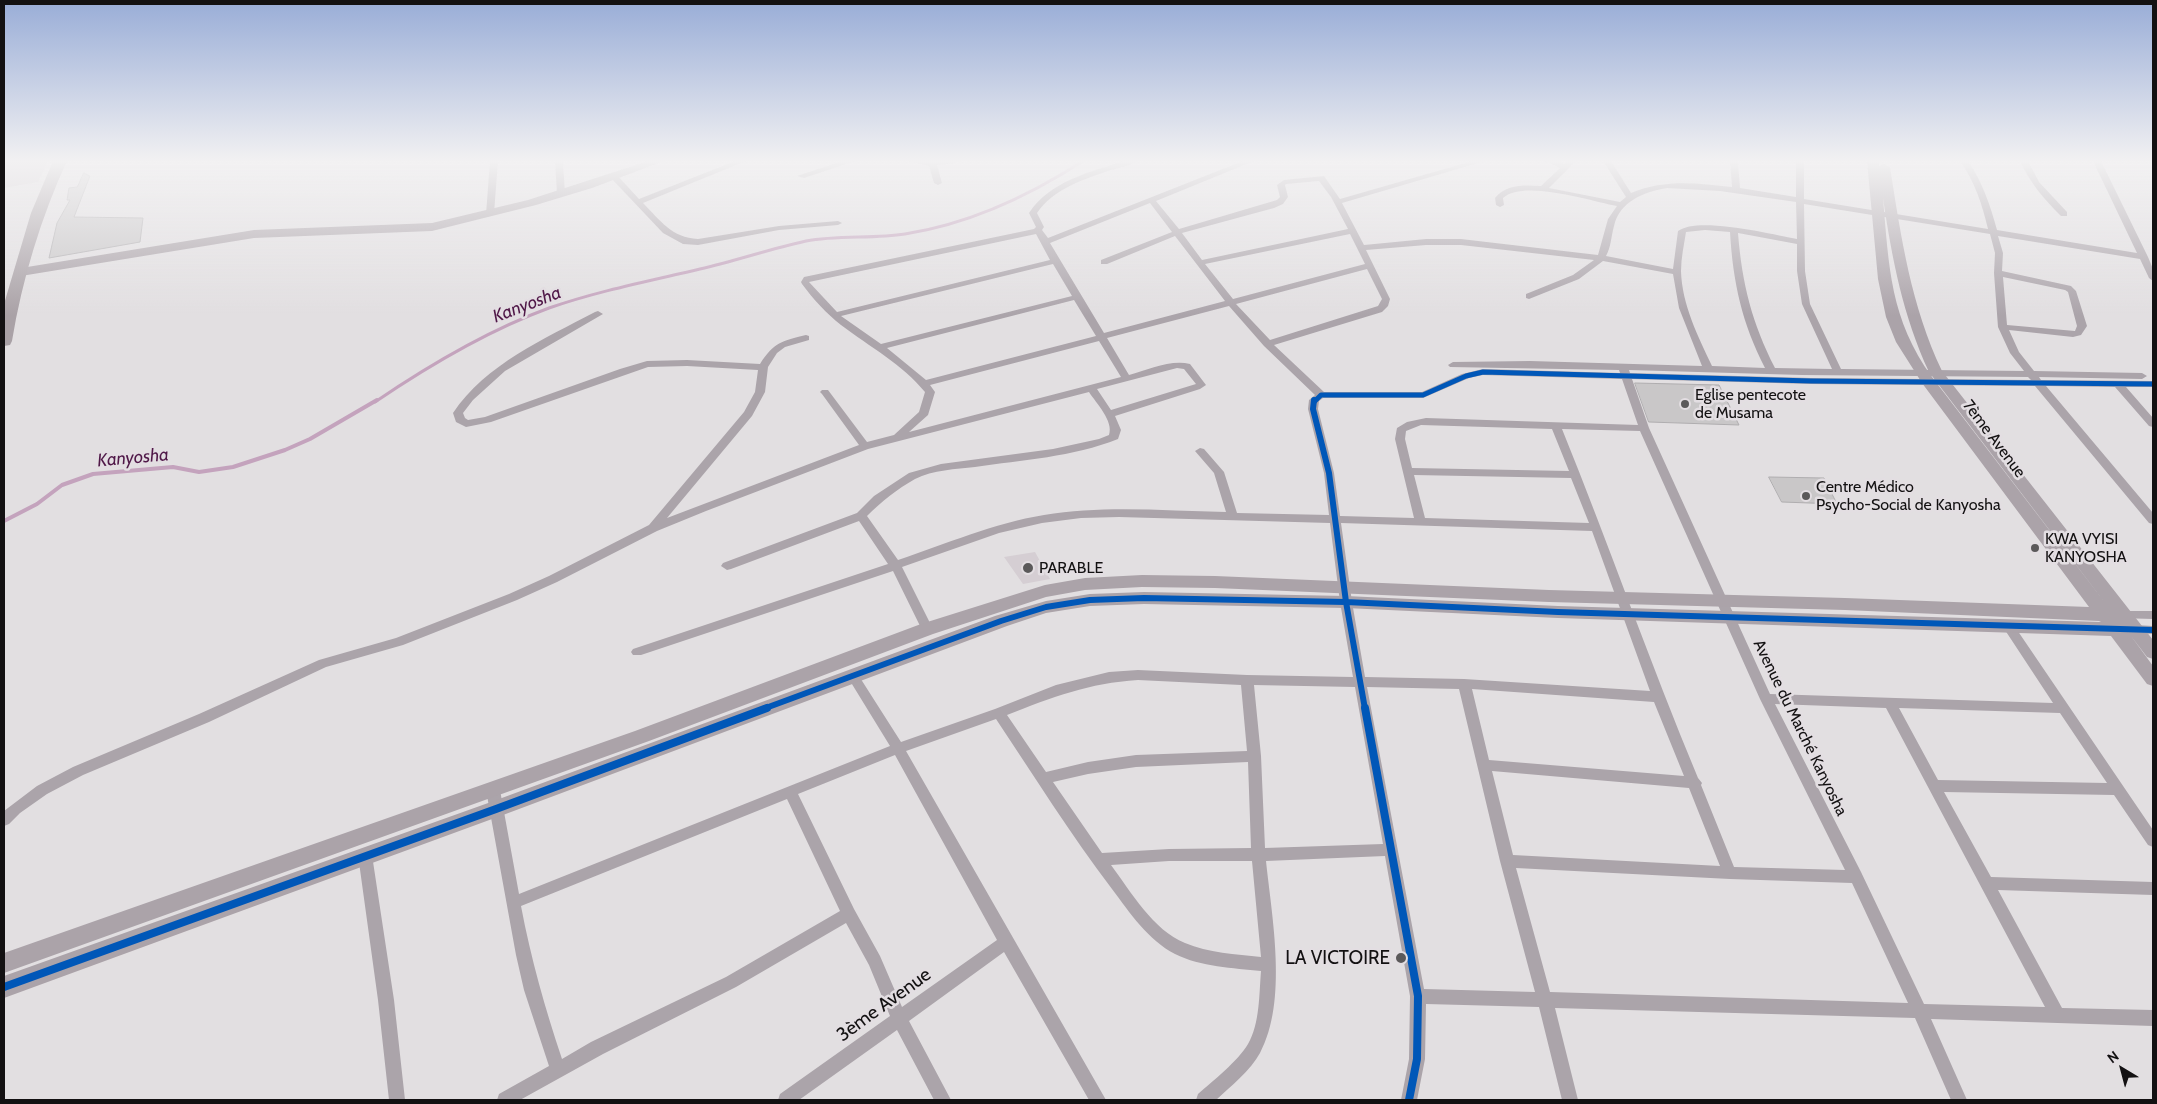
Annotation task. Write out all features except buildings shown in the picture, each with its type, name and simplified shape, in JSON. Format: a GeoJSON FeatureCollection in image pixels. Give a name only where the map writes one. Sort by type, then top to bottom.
{"type":"FeatureCollection","features":[{"type":"Feature","properties":{"kind":"highway"},"geometry":{"type":"LineString","coordinates":[[4,341],[6,311],[38,213]]}},
{"type":"Feature","properties":{"kind":"street"},"geometry":{"type":"LineString","coordinates":[[20,272],[254,234],[432,227],[495,213]]}},
{"type":"Feature","properties":{"kind":"street"},"geometry":{"type":"LineString","coordinates":[[648,213],[666,231],[683,241],[698,242],[779,228],[838,222]]}},
{"type":"Feature","properties":{"kind":"street"},"geometry":{"type":"LineString","coordinates":[[1033,213],[1040,227],[1037,231]]}},
{"type":"Feature","properties":{"kind":"street"},"geometry":{"type":"LineString","coordinates":[[1045,242],[1119,213]]}},
{"type":"Feature","properties":{"kind":"street"},"geometry":{"type":"LineString","coordinates":[[1162,213],[1230,303],[1267,344],[1321,395]]}},
{"type":"Feature","properties":{"kind":"street"},"geometry":{"type":"LineString","coordinates":[[1104,262],[1178,232],[1248,213]]}},
{"type":"Feature","properties":{"kind":"street"},"geometry":{"type":"LineString","coordinates":[[1267,344],[1381,310],[1385,306],[1386,299],[1343,213]]}},
{"type":"Feature","properties":{"kind":"street"},"geometry":{"type":"LineString","coordinates":[[1529,296],[1574,278],[1585,272],[1601,258],[1611,220],[1615,213]]}},
{"type":"Feature","properties":{"kind":"street"},"geometry":{"type":"LineString","coordinates":[[1799,213],[1801,270],[1806,304],[1838,372]]}},
{"type":"Feature","properties":{"kind":"street"},"geometry":{"type":"LineString","coordinates":[[1871,213],[2144,257]]}},
{"type":"Feature","properties":{"kind":"street"},"geometry":{"type":"LineString","coordinates":[[1988,213],[1999,253],[1998,273],[2003,327],[2015,353],[2153,520]]}},
{"type":"Feature","properties":{"kind":"street"},"geometry":{"type":"LineString","coordinates":[[2122,213],[2153,278]]}},
{"type":"Feature","properties":{"kind":"street","name":"7ème Avenue"},"geometry":{"type":"LineString","coordinates":[[1885,215],[1886,285],[1892,315],[1901,338],[2114,619],[2153,679]]}},
{"type":"Feature","properties":{"kind":"street"},"geometry":{"type":"LineString","coordinates":[[1708,368],[1692,333],[1681,294],[1677,272],[1682,231],[1694,227],[1734,231],[1800,242]]}},
{"type":"Feature","properties":{"kind":"street"},"geometry":{"type":"LineString","coordinates":[[895,438],[924,413],[930,392],[924,384],[880,348],[834,314],[806,284],[807,279],[1037,231],[1041,233],[1055,261],[1103,337],[1126,378]]}},
{"type":"Feature","properties":{"kind":"street"},"geometry":{"type":"LineString","coordinates":[[1200,263],[1351,231]]}},
{"type":"Feature","properties":{"kind":"street"},"geometry":{"type":"LineString","coordinates":[[1734,231],[1738,279],[1744,303],[1751,328],[1771,370]]}},
{"type":"Feature","properties":{"kind":"street"},"geometry":{"type":"LineString","coordinates":[[1360,248],[1426,242],[1461,242],[1601,258],[1677,272]]}},
{"type":"Feature","properties":{"kind":"street"},"geometry":{"type":"LineString","coordinates":[[834,314],[1055,261]]}},
{"type":"Feature","properties":{"kind":"street"},"geometry":{"type":"LineString","coordinates":[[924,384],[1369,266]]}},
{"type":"Feature","properties":{"kind":"street"},"geometry":{"type":"LineString","coordinates":[[1998,273],[2068,288],[2072,291],[2082,326],[2078,333],[2072,334],[2003,327]]}},
{"type":"Feature","properties":{"kind":"street"},"geometry":{"type":"LineString","coordinates":[[880,348],[1077,297]]}},
{"type":"Feature","properties":{"kind":"street"},"geometry":{"type":"LineString","coordinates":[[598,314],[505,367],[475,390],[458,413],[460,420],[466,424],[487,420],[623,371],[648,364],[686,363],[763,367]]}},
{"type":"Feature","properties":{"kind":"street"},"geometry":{"type":"LineString","coordinates":[[653,528],[748,414],[760,392],[763,367],[773,351],[782,345],[806,338]]}},
{"type":"Feature","properties":{"kind":"street"},"geometry":{"type":"LineString","coordinates":[[4,820],[15,809],[42,790],[78,772],[204,718],[309,669],[399,642],[513,597],[553,579],[653,528],[865,446],[1183,364],[1191,370],[1201,385],[1109,414]]}},
{"type":"Feature","properties":{"kind":"street"},"geometry":{"type":"LineString","coordinates":[[1453,365],[1530,364],[1811,381],[1931,376]]}},
{"type":"Feature","properties":{"kind":"street"},"geometry":{"type":"LineString","coordinates":[[1409,1100],[1417,1059],[1418,996],[1360,682],[1345,595],[1329,473],[1313,409],[1314,400],[1321,395],[1423,395],[1435,391],[1467,374],[1483,372],[1624,371],[1708,368],[2153,384]]}},
{"type":"Feature","properties":{"kind":"street","name":"Avenue du Marché Kanyosha"},"geometry":{"type":"LineString","coordinates":[[1624,371],[1644,428],[1766,699],[1856,877],[1959,1100]]}},
{"type":"Feature","properties":{"kind":"street"},"geometry":{"type":"LineString","coordinates":[[2035,379],[2153,376]]}},
{"type":"Feature","properties":{"kind":"street"},"geometry":{"type":"LineString","coordinates":[[2118,384],[2153,424]]}},
{"type":"Feature","properties":{"kind":"street"},"geometry":{"type":"LineString","coordinates":[[727,566],[861,516],[878,498],[913,476],[941,468],[1082,446],[1114,437],[1116,430],[1109,414],[1091,388]]}},
{"type":"Feature","properties":{"kind":"street"},"geometry":{"type":"LineString","coordinates":[[824,392],[865,446]]}},
{"type":"Feature","properties":{"kind":"street"},"geometry":{"type":"LineString","coordinates":[[1420,522],[1400,439],[1401,430],[1407,424],[1428,422],[1644,428]]}},
{"type":"Feature","properties":{"kind":"street"},"geometry":{"type":"LineString","coordinates":[[1556,426],[1596,527],[1623,606],[1658,697],[1695,782],[1730,873]]}},
{"type":"Feature","properties":{"kind":"street"},"geometry":{"type":"LineString","coordinates":[[1200,452],[1219,472],[1234,516]]}},
{"type":"Feature","properties":{"kind":"street"},"geometry":{"type":"LineString","coordinates":[[1408,471],[1575,474]]}},
{"type":"Feature","properties":{"kind":"street"},"geometry":{"type":"LineString","coordinates":[[637,652],[896,566],[997,530],[1042,519],[1081,514],[1119,513],[1596,527]]}},
{"type":"Feature","properties":{"kind":"street"},"geometry":{"type":"LineString","coordinates":[[861,516],[896,566],[927,628]]}},
{"type":"Feature","properties":{"kind":"street"},"geometry":{"type":"LineString","coordinates":[[4,963],[642,736],[927,628],[1045,590],[1085,584],[1142,581],[1558,612],[1623,606],[2114,619],[2144,630],[2153,652]]}},
{"type":"Feature","properties":{"kind":"street"},"geometry":{"type":"LineString","coordinates":[[4,987],[496,809],[1001,621],[1046,607],[1090,600],[1345,595]]}},
{"type":"Feature","properties":{"kind":"street"},"geometry":{"type":"LineString","coordinates":[[1725,609],[2007,624],[2114,619],[2153,615]]}},
{"type":"Feature","properties":{"kind":"street"},"geometry":{"type":"LineString","coordinates":[[2007,624],[2153,841]]}},
{"type":"Feature","properties":{"kind":"street"},"geometry":{"type":"LineString","coordinates":[[513,903],[898,748],[999,713],[1060,689],[1109,677],[1167,675],[1247,680],[1464,684],[1658,697]]}},
{"type":"Feature","properties":{"kind":"street"},"geometry":{"type":"LineString","coordinates":[[853,676],[898,748],[1006,942],[1098,1100]]}},
{"type":"Feature","properties":{"kind":"street"},"geometry":{"type":"LineString","coordinates":[[1204,1100],[1233,1073],[1254,1049],[1264,1019],[1269,966],[1258,855],[1254,756],[1247,680]]}},
{"type":"Feature","properties":{"kind":"street"},"geometry":{"type":"LineString","coordinates":[[1464,684],[1507,861],[1570,1100]]}},
{"type":"Feature","properties":{"kind":"street"},"geometry":{"type":"LineString","coordinates":[[1766,699],[2064,708]]}},
{"type":"Feature","properties":{"kind":"street"},"geometry":{"type":"LineString","coordinates":[[1889,702],[2057,1014]]}},
{"type":"Feature","properties":{"kind":"street"},"geometry":{"type":"LineString","coordinates":[[999,713],[1098,860],[1140,914],[1160,936],[1180,950],[1206,957],[1269,966]]}},
{"type":"Feature","properties":{"kind":"street"},"geometry":{"type":"LineString","coordinates":[[1044,778],[1088,768],[1136,761],[1254,756]]}},
{"type":"Feature","properties":{"kind":"street"},"geometry":{"type":"LineString","coordinates":[[1485,765],[1695,782]]}},
{"type":"Feature","properties":{"kind":"street"},"geometry":{"type":"LineString","coordinates":[[1934,786],[2118,789]]}},
{"type":"Feature","properties":{"kind":"street"},"geometry":{"type":"LineString","coordinates":[[493,790],[513,903],[532,990],[558,1070]]}},
{"type":"Feature","properties":{"kind":"street"},"geometry":{"type":"LineString","coordinates":[[790,791],[875,961],[899,1018],[943,1100]]}},
{"type":"Feature","properties":{"kind":"street"},"geometry":{"type":"LineString","coordinates":[[1098,860],[1169,855],[1258,855],[1390,850]]}},
{"type":"Feature","properties":{"kind":"street"},"geometry":{"type":"LineString","coordinates":[[365,855],[386,1000],[397,1100]]}},
{"type":"Feature","properties":{"kind":"street"},"geometry":{"type":"LineString","coordinates":[[1507,861],[1730,873],[1856,877]]}},
{"type":"Feature","properties":{"kind":"street"},"geometry":{"type":"LineString","coordinates":[[1987,883],[2153,888]]}},
{"type":"Feature","properties":{"kind":"street"},"geometry":{"type":"LineString","coordinates":[[505,1100],[558,1070],[731,982],[850,914]]}},
{"type":"Feature","properties":{"kind":"street","name":"3ème Avenue"},"geometry":{"type":"LineString","coordinates":[[786,1100],[1006,942]]}},
{"type":"Feature","properties":{"kind":"street"},"geometry":{"type":"LineString","coordinates":[[1418,996],[2153,1018]]}},
{"type":"Feature","properties":{"kind":"shaded area","name":"PARABLE"},"geometry":{"type":"Polygon","coordinates":[[[1035,552],[1050,579],[1023,584],[1004,557],[1035,552]]]}},
{"type":"Feature","properties":{"kind":"waterway","name":"Kanyosha"},"geometry":{"type":"LineString","coordinates":[[375,402],[416,375],[482,338],[526,317],[567,302],[806,241],[905,234],[952,223],[984,213]]}},
{"type":"Feature","properties":{"kind":"waterway","name":"Kanyosha"},"geometry":{"type":"LineString","coordinates":[[4,521],[37,504],[62,485],[93,474],[173,467],[199,472],[233,467],[285,450],[310,439],[377,400]]}},
{"type":"Feature","properties":{"kind":"cycle path"},"geometry":{"type":"LineString","coordinates":[[1409,1100],[1417,1059],[1418,996],[1346,602],[1329,473],[1313,409],[1314,400],[1321,395],[1423,395],[1458,379],[1483,372],[1811,381],[2153,384]]}},
{"type":"Feature","properties":{"kind":"cycle path"},"geometry":{"type":"LineString","coordinates":[[4,987],[496,809],[1001,621],[1046,607],[1090,600],[1144,598],[1346,602],[1558,612],[2153,630]]}},
{"type":"Feature","properties":{"kind":"place","name":"Eglise pentecote de Musama"},"geometry":{"type":"Point","coordinates":[1685,404]}},
{"type":"Feature","properties":{"kind":"place","name":"Centre Médico Psycho-Social de Kanyosha"},"geometry":{"type":"Point","coordinates":[1806,496]}},
{"type":"Feature","properties":{"kind":"place","name":"KWA VYISI KANYOSHA"},"geometry":{"type":"Point","coordinates":[2035,548]}},
{"type":"Feature","properties":{"kind":"place","name":"PARABLE"},"geometry":{"type":"Point","coordinates":[1028,568]}},
{"type":"Feature","properties":{"kind":"place","name":"LA VICTOIRE"},"geometry":{"type":"Point","coordinates":[1401,958]}}]}
